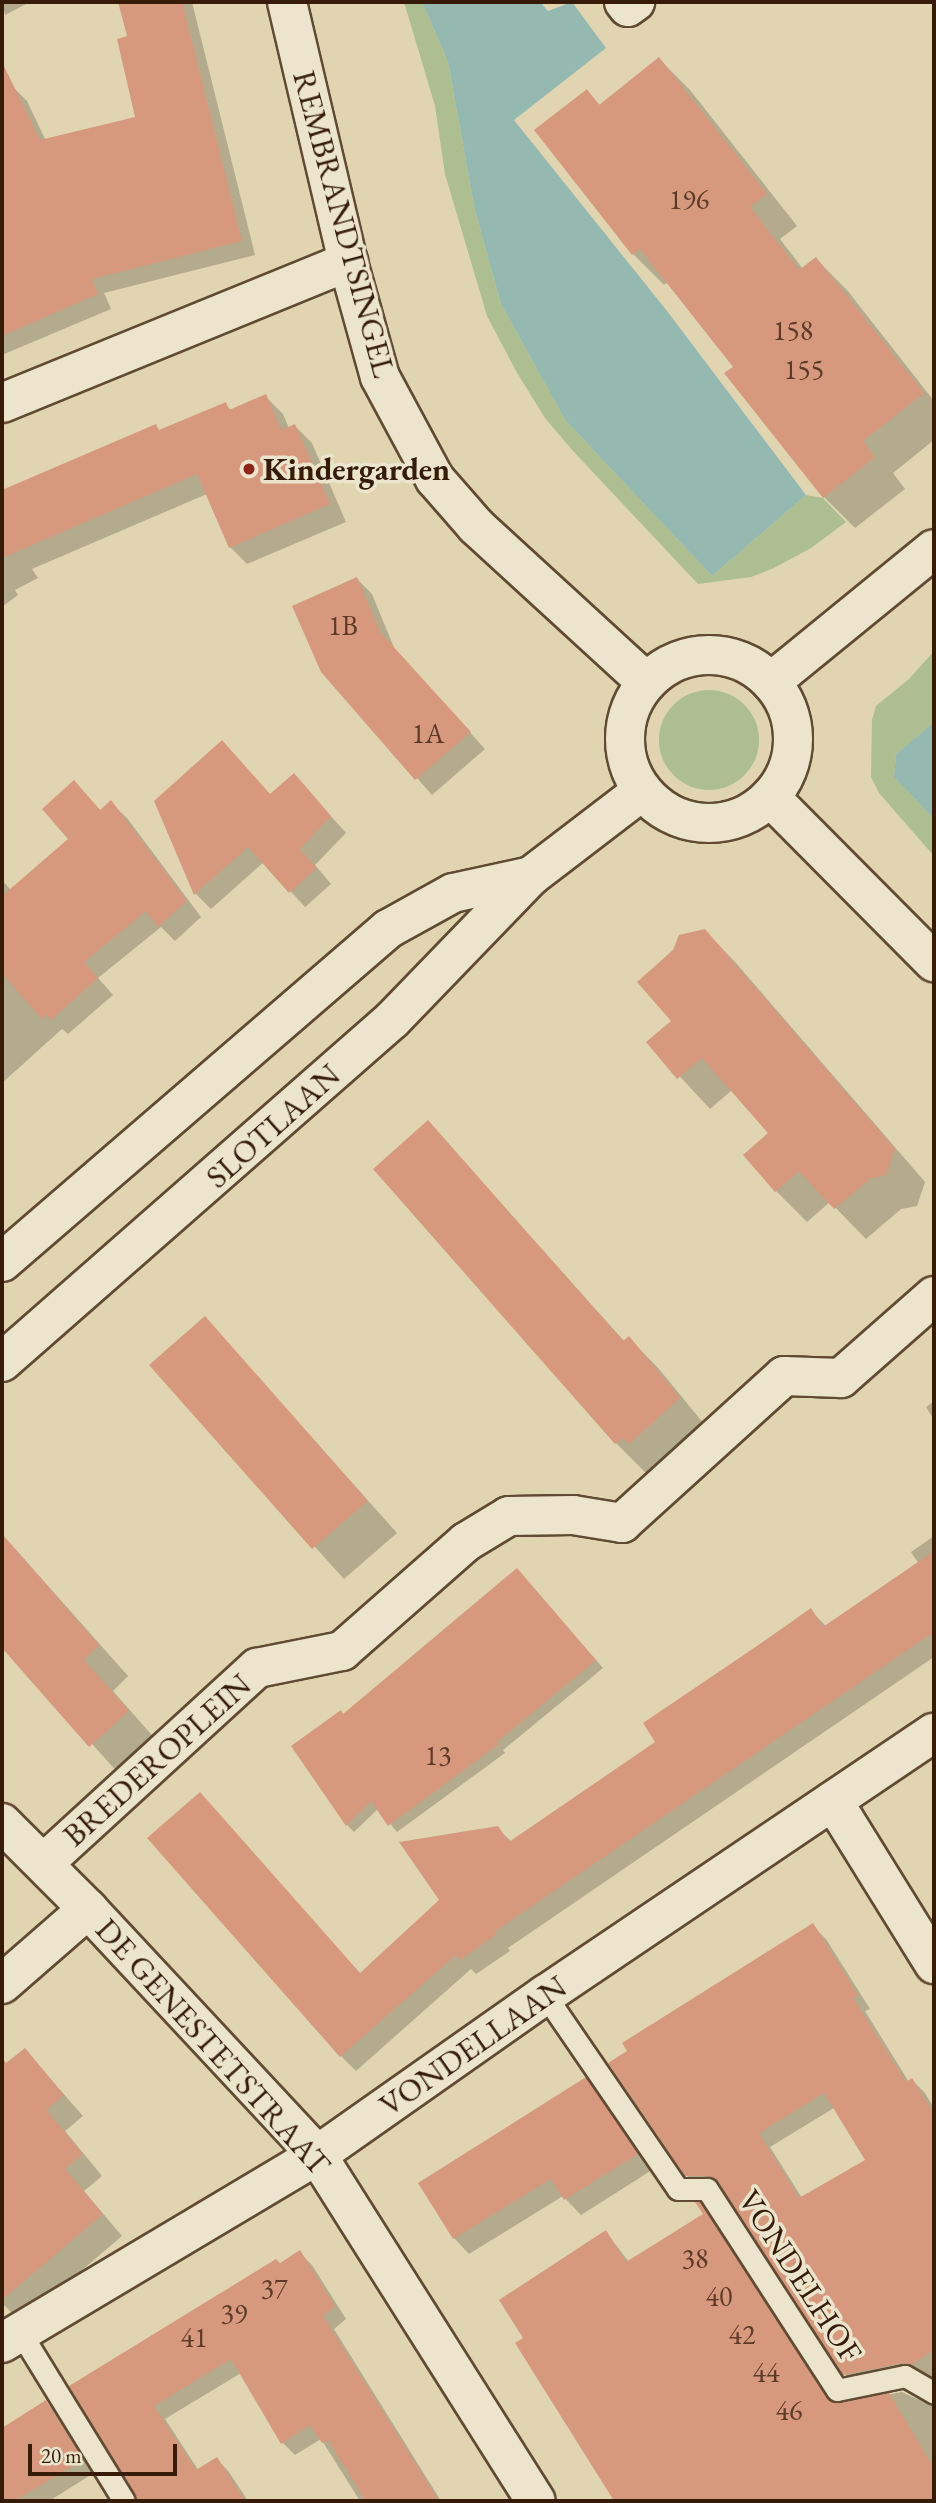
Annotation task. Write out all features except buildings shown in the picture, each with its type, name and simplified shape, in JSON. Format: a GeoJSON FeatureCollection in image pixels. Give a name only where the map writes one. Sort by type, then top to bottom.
{"type":"FeatureCollection","features":[{"type":"Feature","properties":{"kind":"street","name":"REMBRANDTSINGEL"},"geometry":{"type":"LineString","coordinates":[[287,2],[348,262],[380,377],[435,479],[476,526],[646,682]]}},
{"type":"Feature","properties":{"kind":"street"},"geometry":{"type":"LineString","coordinates":[[624,2],[628,7],[635,2]]}},
{"type":"Feature","properties":{"kind":"street"},"geometry":{"type":"LineString","coordinates":[[2,403],[348,262]]}},
{"type":"Feature","properties":{"kind":"street"},"geometry":{"type":"LineString","coordinates":[[771,682],[934,549]]}},
{"type":"Feature","properties":{"kind":"street"},"geometry":{"type":"LineString","coordinates":[[709,654],[732,658],[753,667],[771,682],[783,699],[791,719],[793,740],[783,780],[770,797],[751,813],[729,822],[705,824],[681,819],[659,808],[642,790],[631,770],[625,747],[626,724],[634,702],[646,682],[665,668],[686,658],[709,654]]}},
{"type":"Feature","properties":{"kind":"street","name":"SLOTLAAN"},"geometry":{"type":"LineString","coordinates":[[2,1362],[392,1020],[531,876],[642,790]]}},
{"type":"Feature","properties":{"kind":"street"},"geometry":{"type":"LineString","coordinates":[[770,797],[934,962]]}},
{"type":"Feature","properties":{"kind":"street","name":"SLOTLAAN"},"geometry":{"type":"LineString","coordinates":[[2,1262],[388,929],[453,892],[531,876]]}},
{"type":"Feature","properties":{"kind":"street","name":"BREDEROPLEIN"},"geometry":{"type":"LineString","coordinates":[[44,1863],[257,1668],[342,1651],[466,1542],[509,1516],[573,1515],[622,1523],[784,1376],[841,1378],[934,1296]]}},
{"type":"Feature","properties":{"kind":"street","name":"VONDELLAAN"},"geometry":{"type":"LineString","coordinates":[[11,2338],[317,2155],[545,1995],[934,1733]]}},
{"type":"Feature","properties":{"kind":"street"},"geometry":{"type":"LineString","coordinates":[[833,1801],[934,1964]]}},
{"type":"Feature","properties":{"kind":"street","name":"DE GENESTETSTRAAT"},"geometry":{"type":"LineString","coordinates":[[2,1823],[88,1909],[317,2155],[536,2501]]}},
{"type":"Feature","properties":{"kind":"street"},"geometry":{"type":"LineString","coordinates":[[2,1984],[88,1909]]}},
{"type":"Feature","properties":{"kind":"lane","name":"VONDELHOF"},"geometry":{"type":"LineString","coordinates":[[545,1995],[678,2189],[707,2189],[837,2390],[905,2376],[934,2393]]}},
{"type":"Feature","properties":{"kind":"lane"},"geometry":{"type":"LineString","coordinates":[[11,2338],[124,2501]]}},
{"type":"Feature","properties":{"kind":"green space"},"geometry":{"type":"Polygon","coordinates":[[[404,2],[422,2],[448,62],[475,211],[501,304],[565,420],[712,576],[806,495],[823,498],[846,522],[811,548],[774,568],[751,577],[698,584],[573,451],[545,418],[487,316],[445,174],[435,106],[404,2]]]}},
{"type":"Feature","properties":{"kind":"green space"},"geometry":{"type":"Polygon","coordinates":[[[934,651],[934,722],[896,754],[894,777],[934,819],[934,856],[879,793],[871,777],[872,720],[876,706],[909,679],[934,651]]]}},
{"type":"Feature","properties":{"kind":"green space"},"geometry":{"type":"Polygon","coordinates":[[[709,690],[728,694],[744,705],[755,721],[759,740],[755,759],[744,775],[728,786],[709,790],[690,786],[674,775],[663,759],[659,740],[663,721],[674,705],[690,694],[709,690]]]}},
{"type":"Feature","properties":{"kind":"water"},"geometry":{"type":"Polygon","coordinates":[[[422,2],[540,2],[548,11],[572,2],[606,48],[514,120],[667,311],[806,495],[712,576],[565,420],[501,304],[475,211],[448,62],[422,2]]]}},
{"type":"Feature","properties":{"kind":"water"},"geometry":{"type":"Polygon","coordinates":[[[934,722],[934,819],[894,777],[896,754],[934,722]]]}},
{"type":"Feature","properties":{"kind":"place","name":"Kindergarden"},"geometry":{"type":"Point","coordinates":[249,469]}}]}
